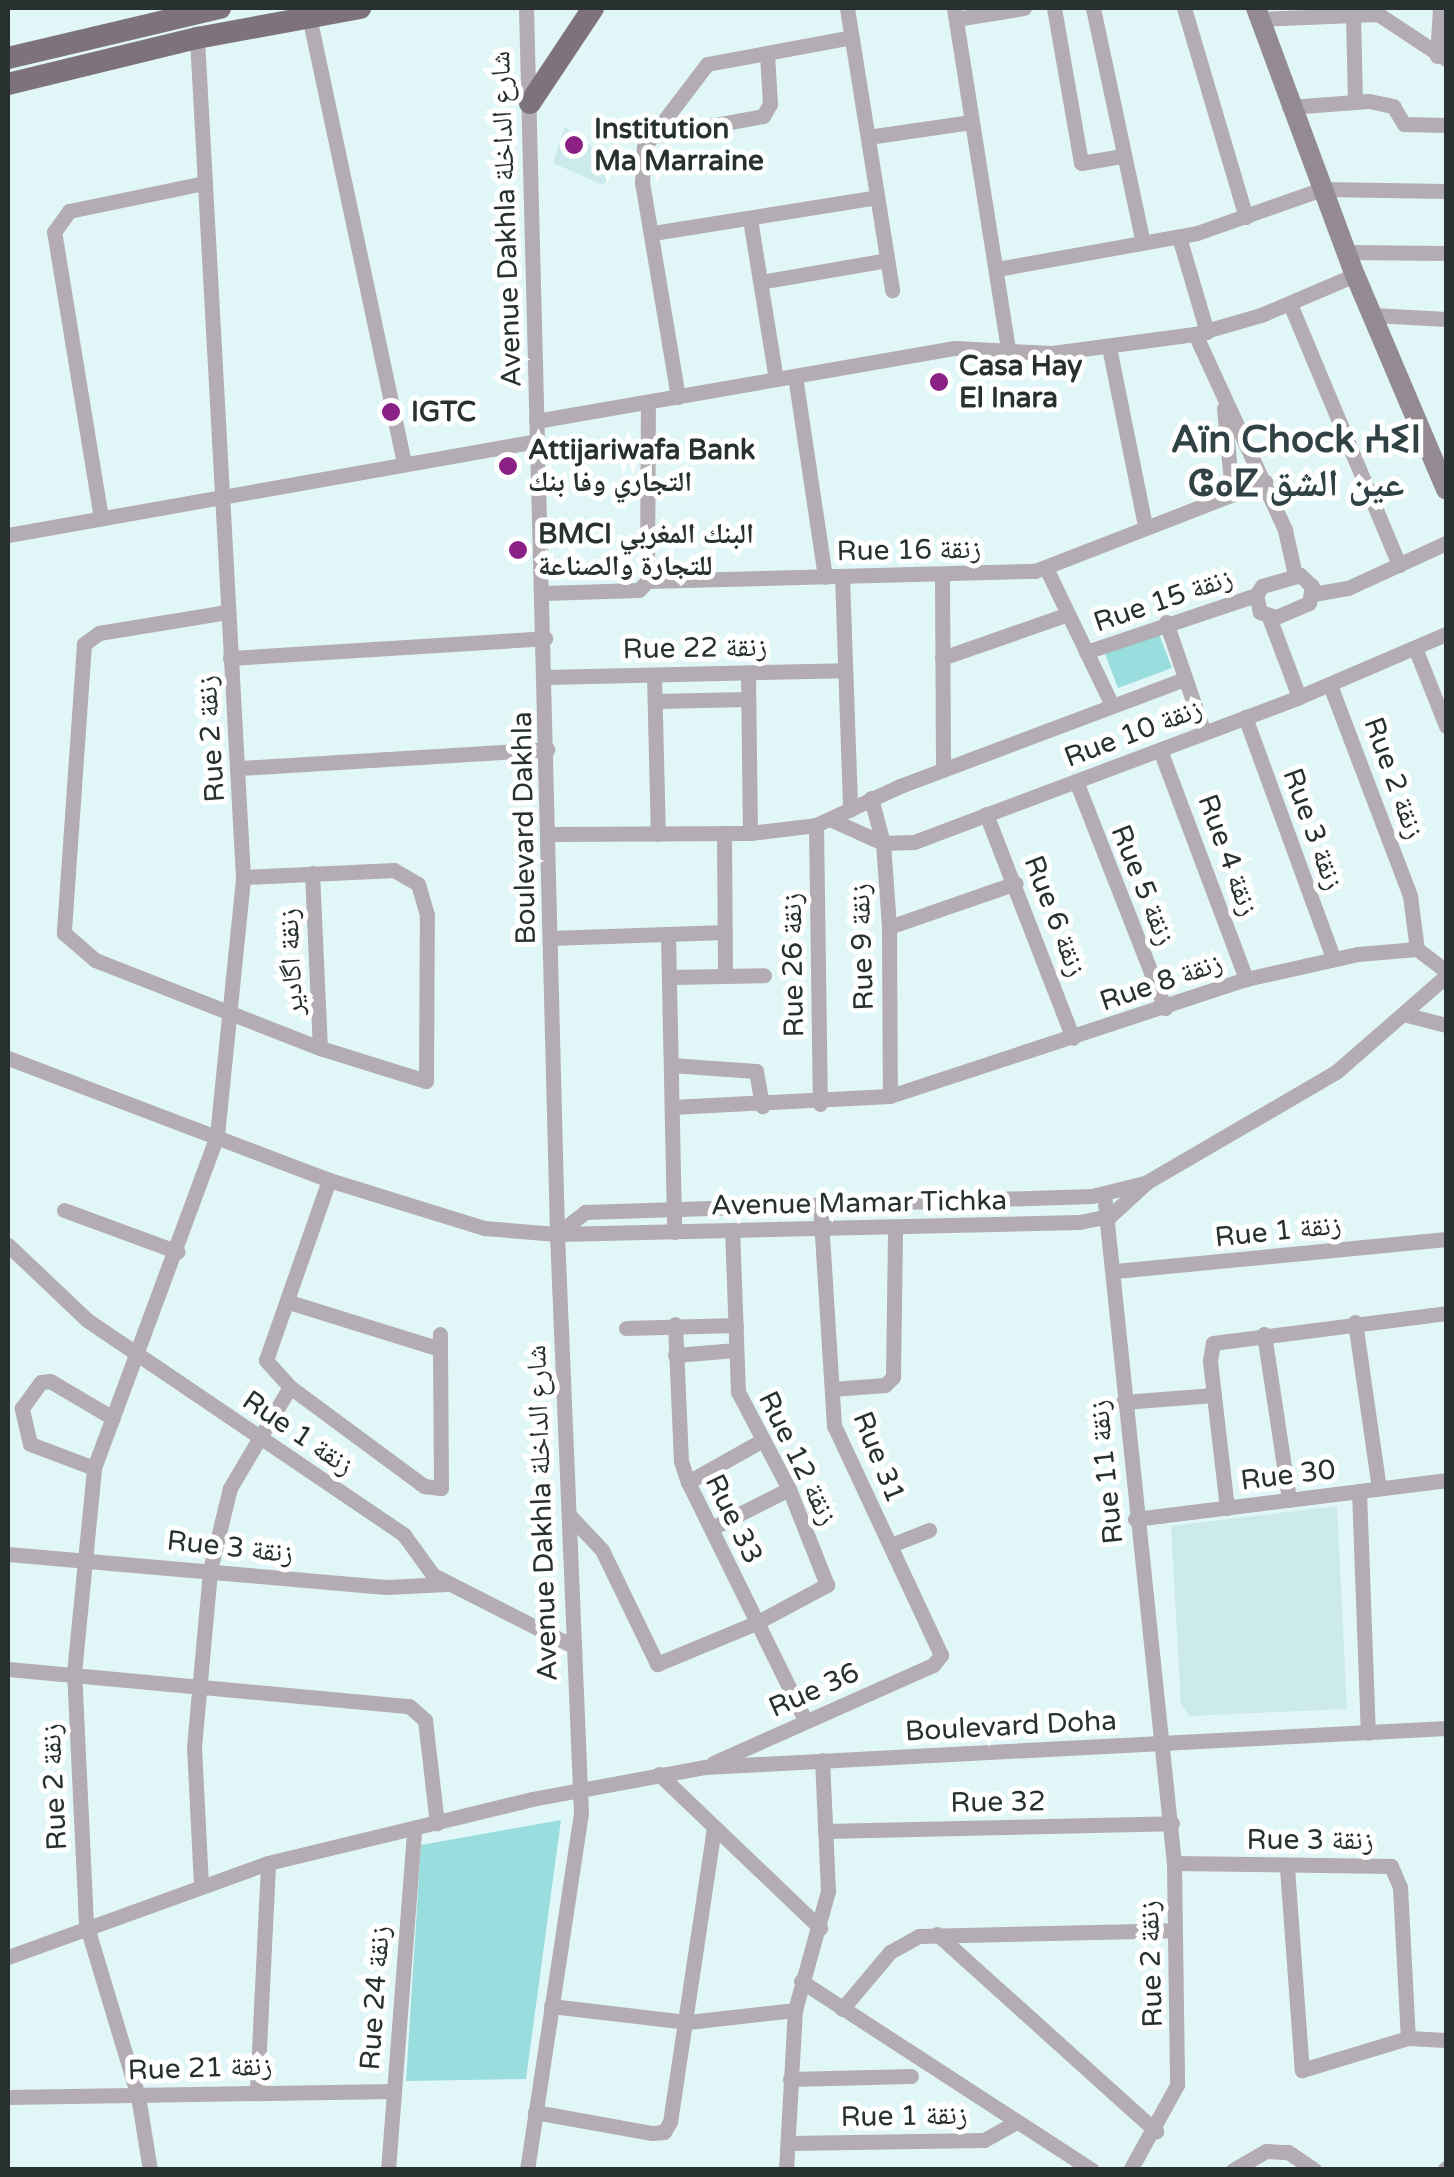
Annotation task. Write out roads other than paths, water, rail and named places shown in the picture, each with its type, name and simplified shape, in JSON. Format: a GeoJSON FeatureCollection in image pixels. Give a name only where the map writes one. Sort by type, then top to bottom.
{"type":"FeatureCollection","features":[{"type":"Feature","properties":{"kind":"main road"},"geometry":{"type":"LineString","coordinates":[[8,58],[220,8]]}},
{"type":"Feature","properties":{"kind":"main road"},"geometry":{"type":"LineString","coordinates":[[8,84],[196,38],[360,8]]}},
{"type":"Feature","properties":{"kind":"main road"},"geometry":{"type":"LineString","coordinates":[[530,103],[592,8]]}},
{"type":"Feature","properties":{"kind":"street"},"geometry":{"type":"LineString","coordinates":[[847,8],[892,290]]}},
{"type":"Feature","properties":{"kind":"street"},"geometry":{"type":"LineString","coordinates":[[1008,350],[955,14],[1024,8]]}},
{"type":"Feature","properties":{"kind":"street"},"geometry":{"type":"LineString","coordinates":[[1054,8],[1081,162],[1122,156]]}},
{"type":"Feature","properties":{"kind":"street"},"geometry":{"type":"LineString","coordinates":[[1093,8],[1143,243]]}},
{"type":"Feature","properties":{"kind":"street"},"geometry":{"type":"LineString","coordinates":[[1184,8],[1246,217]]}},
{"type":"Feature","properties":{"kind":"street"},"geometry":{"type":"LineString","coordinates":[[1440,8],[1442,57]]}},
{"type":"Feature","properties":{"kind":"street","name":"Avenue Dakhla شارع الداخلة"},"geometry":{"type":"LineString","coordinates":[[523,10],[530,103],[536,422]]}},
{"type":"Feature","properties":{"kind":"street"},"geometry":{"type":"LineString","coordinates":[[1442,57],[1378,10],[1353,14],[1258,14],[1288,107],[1355,274],[1438,451],[1446,489]]}},
{"type":"Feature","properties":{"kind":"street"},"geometry":{"type":"LineString","coordinates":[[1353,14],[1354,101]]}},
{"type":"Feature","properties":{"kind":"street"},"geometry":{"type":"LineString","coordinates":[[309,16],[404,463]]}},
{"type":"Feature","properties":{"kind":"street","name":"Rue 2 زنقة"},"geometry":{"type":"LineString","coordinates":[[150,2170],[138,2096],[86,1924],[74,1672],[94,1468],[178,1252],[217,1135],[243,877],[240,768],[227,612],[196,38]]}},
{"type":"Feature","properties":{"kind":"street"},"geometry":{"type":"LineString","coordinates":[[678,397],[641,162],[649,137],[707,64],[852,38]]}},
{"type":"Feature","properties":{"kind":"street"},"geometry":{"type":"LineString","coordinates":[[649,137],[763,116],[770,104],[767,53]]}},
{"type":"Feature","properties":{"kind":"street"},"geometry":{"type":"LineString","coordinates":[[1288,107],[1354,101],[1390,105],[1404,124],[1446,125]]}},
{"type":"Feature","properties":{"kind":"street"},"geometry":{"type":"LineString","coordinates":[[868,138],[971,122]]}},
{"type":"Feature","properties":{"kind":"street"},"geometry":{"type":"LineString","coordinates":[[101,518],[54,232],[69,211],[204,184]]}},
{"type":"Feature","properties":{"kind":"street"},"geometry":{"type":"LineString","coordinates":[[997,268],[1179,237],[1322,190],[1446,190]]}},
{"type":"Feature","properties":{"kind":"street"},"geometry":{"type":"LineString","coordinates":[[654,233],[877,197]]}},
{"type":"Feature","properties":{"kind":"street"},"geometry":{"type":"LineString","coordinates":[[750,219],[776,379]]}},
{"type":"Feature","properties":{"kind":"street"},"geometry":{"type":"LineString","coordinates":[[1179,237],[1201,333],[1224,404],[1265,482],[1292,547],[1295,575],[1310,581],[1314,594]]}},
{"type":"Feature","properties":{"kind":"street"},"geometry":{"type":"LineString","coordinates":[[1346,252],[1446,253]]}},
{"type":"Feature","properties":{"kind":"street"},"geometry":{"type":"LineString","coordinates":[[760,282],[887,260]]}},
{"type":"Feature","properties":{"kind":"street"},"geometry":{"type":"LineString","coordinates":[[536,422],[964,347],[1109,347],[1201,333],[1290,304],[1355,274]]}},
{"type":"Feature","properties":{"kind":"street"},"geometry":{"type":"LineString","coordinates":[[1290,304],[1400,565]]}},
{"type":"Feature","properties":{"kind":"street"},"geometry":{"type":"LineString","coordinates":[[1373,315],[1446,319]]}},
{"type":"Feature","properties":{"kind":"street"},"geometry":{"type":"LineString","coordinates":[[1109,347],[1144,526]]}},
{"type":"Feature","properties":{"kind":"street"},"geometry":{"type":"LineString","coordinates":[[795,376],[824,577]]}},
{"type":"Feature","properties":{"kind":"street"},"geometry":{"type":"LineString","coordinates":[[647,582],[648,402]]}},
{"type":"Feature","properties":{"kind":"street"},"geometry":{"type":"LineString","coordinates":[[1224,404],[1232,493]]}},
{"type":"Feature","properties":{"kind":"street","name":"Boulevard Dakhla"},"geometry":{"type":"LineString","coordinates":[[536,422],[546,677],[558,1234]]}},
{"type":"Feature","properties":{"kind":"street"},"geometry":{"type":"LineString","coordinates":[[8,535],[538,441]]}},
{"type":"Feature","properties":{"kind":"street","name":"Rue 16 زنقة"},"geometry":{"type":"LineString","coordinates":[[543,593],[640,590],[647,582],[1046,568],[1144,526],[1265,482]]}},
{"type":"Feature","properties":{"kind":"street"},"geometry":{"type":"LineString","coordinates":[[1269,617],[1304,607],[1314,594],[1348,588],[1446,543]]}},
{"type":"Feature","properties":{"kind":"street"},"geometry":{"type":"LineString","coordinates":[[1046,568],[1112,705]]}},
{"type":"Feature","properties":{"kind":"street"},"geometry":{"type":"LineString","coordinates":[[942,574],[943,770]]}},
{"type":"Feature","properties":{"kind":"street","name":"Rue 15 زنقة"},"geometry":{"type":"LineString","coordinates":[[1086,652],[1166,622],[1256,595],[1262,586],[1295,575]]}},
{"type":"Feature","properties":{"kind":"street"},"geometry":{"type":"LineString","coordinates":[[842,576],[850,810]]}},
{"type":"Feature","properties":{"kind":"street"},"geometry":{"type":"LineString","coordinates":[[1256,595],[1257,608],[1269,617],[1299,697]]}},
{"type":"Feature","properties":{"kind":"street"},"geometry":{"type":"LineString","coordinates":[[227,612],[99,633],[84,644],[63,927],[72,945],[95,960],[320,1048],[426,1081],[428,916],[418,884],[401,872],[243,877]]}},
{"type":"Feature","properties":{"kind":"street"},"geometry":{"type":"LineString","coordinates":[[942,658],[1068,614]]}},
{"type":"Feature","properties":{"kind":"street"},"geometry":{"type":"LineString","coordinates":[[1166,622],[1204,733]]}},
{"type":"Feature","properties":{"kind":"street","name":"Rue 10 زنقة"},"geometry":{"type":"LineString","coordinates":[[883,843],[914,842],[1076,782],[1330,685],[1446,634]]}},
{"type":"Feature","properties":{"kind":"street"},"geometry":{"type":"LineString","coordinates":[[230,658],[544,638]]}},
{"type":"Feature","properties":{"kind":"street"},"geometry":{"type":"LineString","coordinates":[[1415,648],[1446,726]]}},
{"type":"Feature","properties":{"kind":"street","name":"Rue 22 زنقة"},"geometry":{"type":"LineString","coordinates":[[546,677],[844,670]]}},
{"type":"Feature","properties":{"kind":"street"},"geometry":{"type":"LineString","coordinates":[[748,673],[750,833]]}},
{"type":"Feature","properties":{"kind":"street"},"geometry":{"type":"LineString","coordinates":[[654,675],[658,834]]}},
{"type":"Feature","properties":{"kind":"street"},"geometry":{"type":"LineString","coordinates":[[549,834],[750,833],[816,826],[834,821],[871,798],[1185,679]]}},
{"type":"Feature","properties":{"kind":"street","name":"Rue 2 زنقة"},"geometry":{"type":"LineString","coordinates":[[1330,685],[1410,896],[1417,949]]}},
{"type":"Feature","properties":{"kind":"street","name":"Rue 22 زنقة"},"geometry":{"type":"LineString","coordinates":[[655,700],[748,700]]}},
{"type":"Feature","properties":{"kind":"street","name":"Rue 3 زنقة"},"geometry":{"type":"LineString","coordinates":[[1245,717],[1333,958]]}},
{"type":"Feature","properties":{"kind":"street"},"geometry":{"type":"LineString","coordinates":[[240,768],[547,748]]}},
{"type":"Feature","properties":{"kind":"street","name":"Rue 4 زنقة"},"geometry":{"type":"LineString","coordinates":[[1160,750],[1246,979]]}},
{"type":"Feature","properties":{"kind":"street","name":"Rue 5 زنقة"},"geometry":{"type":"LineString","coordinates":[[1076,782],[1165,1008]]}},
{"type":"Feature","properties":{"kind":"street","name":"Rue 9 زنقة"},"geometry":{"type":"LineString","coordinates":[[871,798],[883,843],[889,927],[890,1096]]}},
{"type":"Feature","properties":{"kind":"street","name":"Rue 6 زنقة"},"geometry":{"type":"LineString","coordinates":[[986,814],[1073,1038]]}},
{"type":"Feature","properties":{"kind":"street"},"geometry":{"type":"LineString","coordinates":[[834,821],[883,843]]}},
{"type":"Feature","properties":{"kind":"street","name":"Rue 26 زنقة"},"geometry":{"type":"LineString","coordinates":[[816,826],[820,1104]]}},
{"type":"Feature","properties":{"kind":"street"},"geometry":{"type":"LineString","coordinates":[[724,833],[725,976]]}},
{"type":"Feature","properties":{"kind":"street","name":"زنقة اگادير"},"geometry":{"type":"LineString","coordinates":[[312,873],[320,1048]]}},
{"type":"Feature","properties":{"kind":"street"},"geometry":{"type":"LineString","coordinates":[[889,927],[1016,883]]}},
{"type":"Feature","properties":{"kind":"street"},"geometry":{"type":"LineString","coordinates":[[550,938],[725,932]]}},
{"type":"Feature","properties":{"kind":"street"},"geometry":{"type":"LineString","coordinates":[[668,934],[674,1232]]}},
{"type":"Feature","properties":{"kind":"street"},"geometry":{"type":"LineString","coordinates":[[1417,949],[1446,974]]}},
{"type":"Feature","properties":{"kind":"street","name":"Rue 8 زنقة"},"geometry":{"type":"LineString","coordinates":[[672,1108],[820,1104],[890,1096],[1246,979],[1333,958],[1417,949]]}},
{"type":"Feature","properties":{"kind":"street","name":"Avenue Mamar Tichka"},"geometry":{"type":"LineString","coordinates":[[8,1058],[329,1180],[444,1219],[558,1234],[894,1228],[1110,1216],[1148,1182],[1336,1072],[1407,1014],[1446,974]]}},
{"type":"Feature","properties":{"kind":"street"},"geometry":{"type":"LineString","coordinates":[[669,977],[764,975]]}},
{"type":"Feature","properties":{"kind":"street"},"geometry":{"type":"LineString","coordinates":[[1407,1014],[1446,1025]]}},
{"type":"Feature","properties":{"kind":"street"},"geometry":{"type":"LineString","coordinates":[[671,1065],[756,1070],[762,1106]]}},
{"type":"Feature","properties":{"kind":"street"},"geometry":{"type":"LineString","coordinates":[[289,1302],[440,1342],[441,1488],[424,1486],[290,1387],[266,1360],[329,1180]]}},
{"type":"Feature","properties":{"kind":"street","name":"Avenue Mamar Tichka"},"geometry":{"type":"LineString","coordinates":[[558,1234],[585,1212],[1104,1194],[1148,1182]]}},
{"type":"Feature","properties":{"kind":"street","name":"Rue 11 زنقة"},"geometry":{"type":"LineString","coordinates":[[1104,1194],[1110,1216],[1136,1519],[1166,1744]]}},
{"type":"Feature","properties":{"kind":"street","name":"Rue 31"},"geometry":{"type":"LineString","coordinates":[[820,1203],[834,1426],[941,1656]]}},
{"type":"Feature","properties":{"kind":"street"},"geometry":{"type":"LineString","coordinates":[[64,1210],[178,1252]]}},
{"type":"Feature","properties":{"kind":"street"},"geometry":{"type":"LineString","coordinates":[[832,1390],[885,1385],[893,1377],[894,1228]]}},
{"type":"Feature","properties":{"kind":"street","name":"Rue 12 زنقة"},"geometry":{"type":"LineString","coordinates":[[732,1231],[738,1392],[789,1489],[827,1585],[756,1624]]}},
{"type":"Feature","properties":{"kind":"street","name":"Avenue Dakhla شارع الداخلة"},"geometry":{"type":"LineString","coordinates":[[527,2170],[579,1790],[570,1645],[570,1515],[558,1234]]}},
{"type":"Feature","properties":{"kind":"street","name":"Rue 1 زنقة"},"geometry":{"type":"LineString","coordinates":[[1115,1272],[1446,1240]]}},
{"type":"Feature","properties":{"kind":"street","name":"Rue 1 زنقة"},"geometry":{"type":"LineString","coordinates":[[8,1244],[70,1307],[404,1535],[427,1569],[448,1584],[570,1645]]}},
{"type":"Feature","properties":{"kind":"street"},"geometry":{"type":"LineString","coordinates":[[1227,1508],[1212,1346],[1264,1334],[1446,1313]]}},
{"type":"Feature","properties":{"kind":"street"},"geometry":{"type":"LineString","coordinates":[[1355,1322],[1380,1488]]}},
{"type":"Feature","properties":{"kind":"street","name":"Rue 33"},"geometry":{"type":"LineString","coordinates":[[675,1324],[688,1482],[806,1720]]}},
{"type":"Feature","properties":{"kind":"street"},"geometry":{"type":"LineString","coordinates":[[626,1328],[736,1325]]}},
{"type":"Feature","properties":{"kind":"street"},"geometry":{"type":"LineString","coordinates":[[1264,1334],[1289,1500]]}},
{"type":"Feature","properties":{"kind":"street"},"geometry":{"type":"LineString","coordinates":[[675,1355],[736,1350]]}},
{"type":"Feature","properties":{"kind":"street"},"geometry":{"type":"LineString","coordinates":[[94,1468],[30,1444],[22,1408],[41,1382],[50,1380],[113,1418]]}},
{"type":"Feature","properties":{"kind":"street"},"geometry":{"type":"LineString","coordinates":[[202,1885],[194,1747],[210,1570],[230,1488],[290,1387]]}},
{"type":"Feature","properties":{"kind":"street"},"geometry":{"type":"LineString","coordinates":[[1124,1402],[1214,1395]]}},
{"type":"Feature","properties":{"kind":"street"},"geometry":{"type":"LineString","coordinates":[[688,1482],[761,1441]]}},
{"type":"Feature","properties":{"kind":"street","name":"Rue 30"},"geometry":{"type":"LineString","coordinates":[[1136,1519],[1446,1480]]}},
{"type":"Feature","properties":{"kind":"street"},"geometry":{"type":"LineString","coordinates":[[712,1528],[789,1489]]}},
{"type":"Feature","properties":{"kind":"street"},"geometry":{"type":"LineString","coordinates":[[1359,1491],[1368,1732]]}},
{"type":"Feature","properties":{"kind":"street"},"geometry":{"type":"LineString","coordinates":[[570,1515],[602,1550],[657,1664],[756,1624]]}},
{"type":"Feature","properties":{"kind":"street"},"geometry":{"type":"LineString","coordinates":[[892,1545],[929,1530]]}},
{"type":"Feature","properties":{"kind":"street","name":"Rue 3 زنقة"},"geometry":{"type":"LineString","coordinates":[[8,1554],[386,1586],[448,1584]]}},
{"type":"Feature","properties":{"kind":"street","name":"Rue 36"},"geometry":{"type":"LineString","coordinates":[[704,1767],[934,1665],[941,1656]]}},
{"type":"Feature","properties":{"kind":"street"},"geometry":{"type":"LineString","coordinates":[[8,1669],[74,1672],[421,1712],[437,1823]]}},
{"type":"Feature","properties":{"kind":"street","name":"Boulevard Doha"},"geometry":{"type":"LineString","coordinates":[[8,1957],[86,1924],[268,1863],[659,1774],[704,1767],[822,1760],[1446,1728]]}},
{"type":"Feature","properties":{"kind":"street","name":"Rue 2 زنقة"},"geometry":{"type":"LineString","coordinates":[[1130,2170],[1156,2131],[1180,2062],[1166,1744]]}},
{"type":"Feature","properties":{"kind":"street"},"geometry":{"type":"LineString","coordinates":[[786,2170],[794,2010],[828,1892],[822,1760]]}},
{"type":"Feature","properties":{"kind":"street"},"geometry":{"type":"LineString","coordinates":[[659,1774],[820,1928]]}},
{"type":"Feature","properties":{"kind":"street","name":"Rue 32"},"geometry":{"type":"LineString","coordinates":[[825,1831],[1172,1823]]}},
{"type":"Feature","properties":{"kind":"street"},"geometry":{"type":"LineString","coordinates":[[535,2112],[664,2132],[688,2022],[714,1827]]}},
{"type":"Feature","properties":{"kind":"street","name":"Rue 24 زنقة"},"geometry":{"type":"LineString","coordinates":[[388,2170],[414,1830]]}},
{"type":"Feature","properties":{"kind":"street"},"geometry":{"type":"LineString","coordinates":[[257,2090],[268,1863]]}},
{"type":"Feature","properties":{"kind":"street","name":"Rue 3 زنقة"},"geometry":{"type":"LineString","coordinates":[[1174,1863],[1287,1868],[1380,1864],[1397,1871],[1408,2038]]}},
{"type":"Feature","properties":{"kind":"street"},"geometry":{"type":"LineString","coordinates":[[1287,1868],[1302,2070],[1408,2038],[1446,2040]]}},
{"type":"Feature","properties":{"kind":"street"},"geometry":{"type":"LineString","coordinates":[[842,2008],[890,1952],[937,1934],[1174,1930]]}},
{"type":"Feature","properties":{"kind":"street"},"geometry":{"type":"LineString","coordinates":[[937,1934],[1156,2131]]}},
{"type":"Feature","properties":{"kind":"street"},"geometry":{"type":"LineString","coordinates":[[801,1981],[1092,2170]]}},
{"type":"Feature","properties":{"kind":"street"},"geometry":{"type":"LineString","coordinates":[[551,2006],[688,2022],[794,2010]]}},
{"type":"Feature","properties":{"kind":"street"},"geometry":{"type":"LineString","coordinates":[[790,2079],[910,2076]]}},
{"type":"Feature","properties":{"kind":"street","name":"Rue 21 زنقة"},"geometry":{"type":"LineString","coordinates":[[8,2097],[257,2090],[394,2091]]}},
{"type":"Feature","properties":{"kind":"street","name":"Rue 1 زنقة"},"geometry":{"type":"LineString","coordinates":[[788,2143],[984,2140],[1016,2122]]}},
{"type":"Feature","properties":{"kind":"street"},"geometry":{"type":"LineString","coordinates":[[1233,2170],[1266,2151],[1288,2152],[1315,2170]]}},
{"type":"Feature","properties":{"kind":"place","name":"Institution Ma Marraine"},"geometry":{"type":"Point","coordinates":[574,145]}},
{"type":"Feature","properties":{"kind":"place","name":"Casa Hay El Inara"},"geometry":{"type":"Point","coordinates":[939,382]}},
{"type":"Feature","properties":{"kind":"place","name":"IGTC"},"geometry":{"type":"Point","coordinates":[391,412]}},
{"type":"Feature","properties":{"kind":"place","name":"Attijariwafa Bank التجاري وفا بنك"},"geometry":{"type":"Point","coordinates":[508,466]}},
{"type":"Feature","properties":{"kind":"place","name":"BMCI البنك المغربي للتجارة والصناعة"},"geometry":{"type":"Point","coordinates":[518,550]}},
{"type":"Feature","properties":{"kind":"district","name":"Aïn Chock ⵄⵉⵏ ⵛⴰⵇ عين الشق"},"geometry":{"type":"Point","coordinates":[1296,463]}}]}
